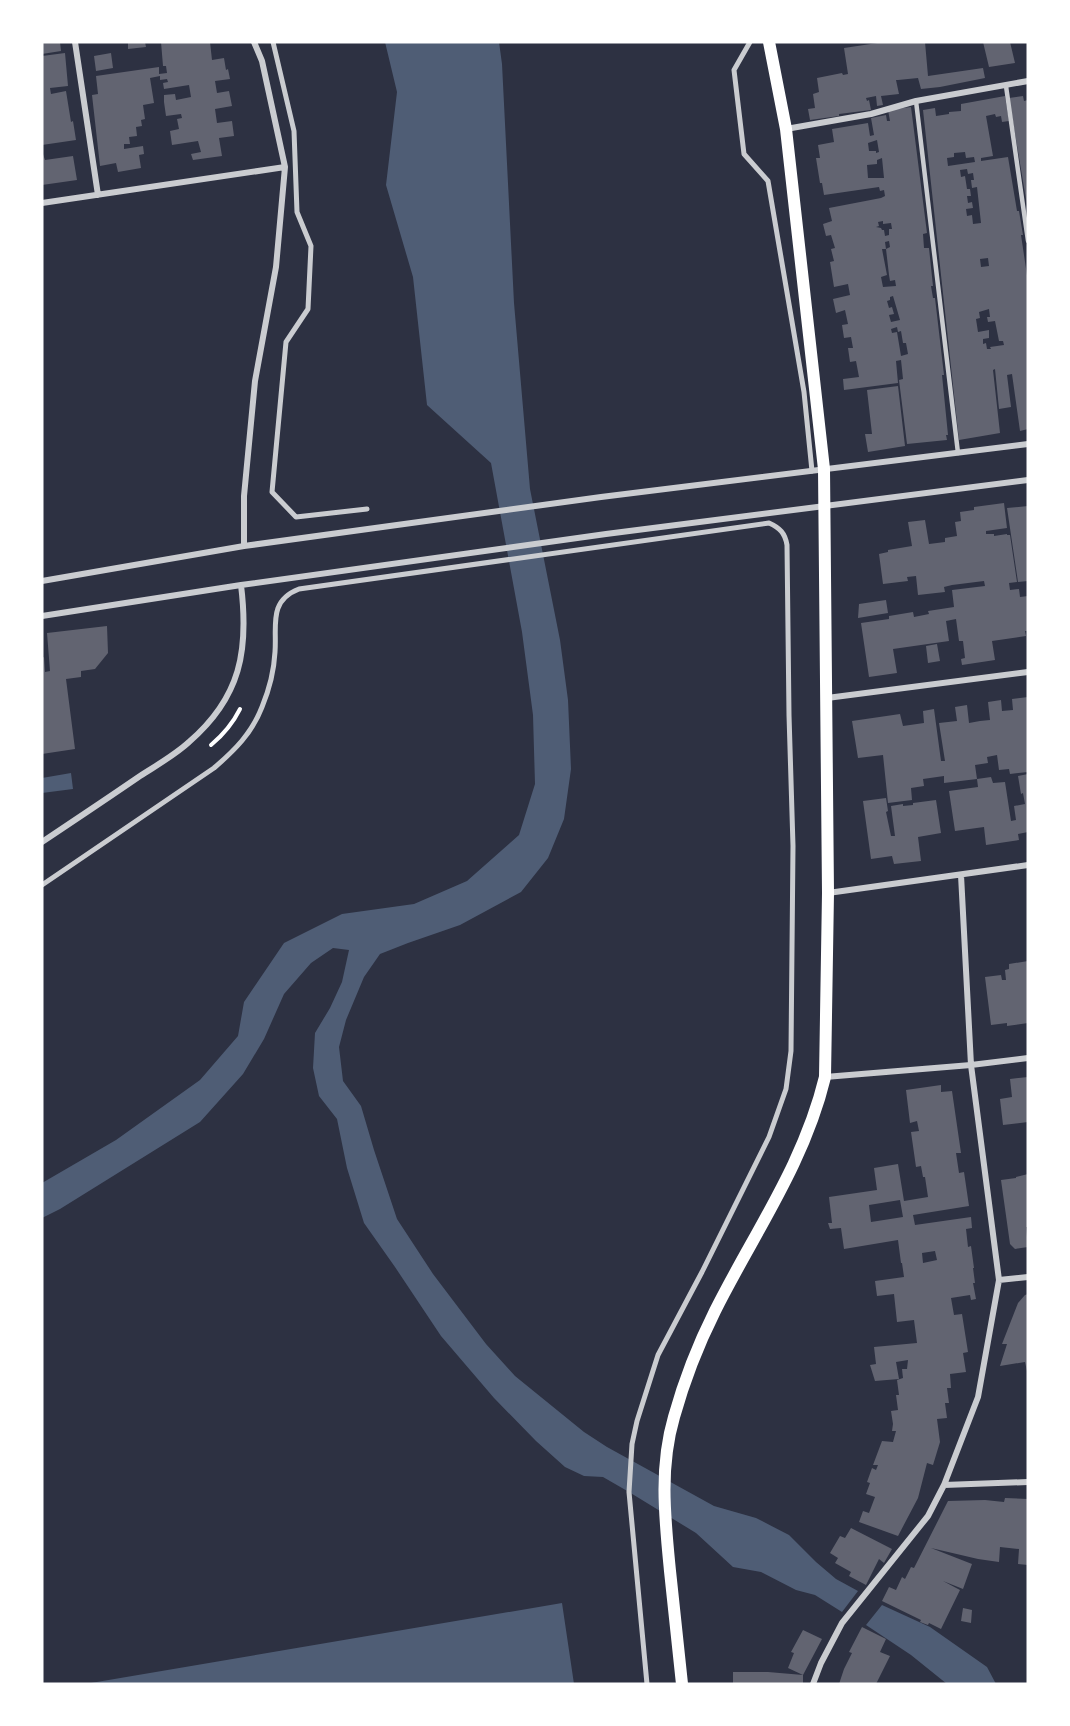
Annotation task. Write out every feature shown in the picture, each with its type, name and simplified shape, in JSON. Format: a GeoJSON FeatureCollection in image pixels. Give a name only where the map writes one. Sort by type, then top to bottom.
{"type":"FeatureCollection","features":[{"type":"Feature","properties":{"kind":"main road"},"geometry":{"type":"LineString","coordinates":[[681,1684],[664,1514],[664,1479],[673,1419],[688,1372],[714,1312],[797,1158],[818,1103],[825,1077],[828,893],[824,507],[818,470],[786,129],[769,42]]}},
{"type":"Feature","properties":{"kind":"street"},"geometry":{"type":"LineString","coordinates":[[75,42],[98,195]]}},
{"type":"Feature","properties":{"kind":"street"},"geometry":{"type":"LineString","coordinates":[[244,546],[244,496],[255,381],[276,267],[285,167],[262,61],[254,42]]}},
{"type":"Feature","properties":{"kind":"street"},"geometry":{"type":"LineString","coordinates":[[273,42],[294,131],[297,212],[311,246],[308,309],[286,342],[272,492],[296,518],[367,509]]}},
{"type":"Feature","properties":{"kind":"street"},"geometry":{"type":"LineString","coordinates":[[750,42],[734,70],[744,154],[768,181],[818,470]]}},
{"type":"Feature","properties":{"kind":"street"},"geometry":{"type":"LineString","coordinates":[[786,129],[871,114],[916,101],[1028,81]]}},
{"type":"Feature","properties":{"kind":"street"},"geometry":{"type":"LineString","coordinates":[[42,203],[285,167]]}},
{"type":"Feature","properties":{"kind":"street"},"geometry":{"type":"LineString","coordinates":[[42,581],[244,546],[601,497],[1028,444]]}},
{"type":"Feature","properties":{"kind":"street"},"geometry":{"type":"LineString","coordinates":[[42,616],[241,585],[606,534],[1028,480]]}},
{"type":"Feature","properties":{"kind":"street"},"geometry":{"type":"LineString","coordinates":[[42,885],[214,768],[237,748],[262,708],[274,668],[277,611],[282,600],[290,592],[769,523],[778,527],[785,536],[793,846],[791,1051],[786,1089],[769,1137],[658,1355],[637,1421],[630,1461],[629,1492],[647,1684]]}},
{"type":"Feature","properties":{"kind":"street"},"geometry":{"type":"LineString","coordinates":[[42,842],[188,743],[217,713],[238,669],[244,642],[241,585]]}},
{"type":"Feature","properties":{"kind":"street"},"geometry":{"type":"LineString","coordinates":[[827,699],[1028,672]]}},
{"type":"Feature","properties":{"kind":"street"},"geometry":{"type":"LineString","coordinates":[[828,893],[1028,866]]}},
{"type":"Feature","properties":{"kind":"street"},"geometry":{"type":"LineString","coordinates":[[813,1684],[842,1623],[928,1516],[944,1485],[978,1397],[999,1280],[971,1065],[961,875]]}},
{"type":"Feature","properties":{"kind":"street"},"geometry":{"type":"LineString","coordinates":[[825,1077],[1028,1058]]}},
{"type":"Feature","properties":{"kind":"street"},"geometry":{"type":"LineString","coordinates":[[999,1280],[1028,1277]]}},
{"type":"Feature","properties":{"kind":"street"},"geometry":{"type":"LineString","coordinates":[[944,1485],[1028,1482]]}},
{"type":"Feature","properties":{"kind":"lane"},"geometry":{"type":"LineString","coordinates":[[1006,86],[1028,241]]}},
{"type":"Feature","properties":{"kind":"lane"},"geometry":{"type":"LineString","coordinates":[[916,101],[958,453]]}},
{"type":"Feature","properties":{"kind":"water"},"geometry":{"type":"Polygon","coordinates":[[[385,42],[499,42],[514,303],[530,489],[560,640],[568,700],[571,769],[564,819],[548,858],[521,892],[460,925],[380,954],[364,977],[346,1020],[339,1047],[343,1081],[361,1106],[397,1219],[433,1274],[486,1344],[515,1376],[584,1432],[607,1447],[714,1506],[756,1518],[789,1535],[836,1579],[858,1591],[842,1612],[815,1595],[796,1590],[761,1572],[733,1567],[696,1533],[629,1492],[603,1477],[584,1476],[565,1467],[494,1398],[441,1336],[364,1223],[347,1168],[337,1119],[319,1096],[313,1068],[315,1033],[342,982],[349,950],[333,948],[311,963],[284,994],[264,1039],[243,1074],[200,1122],[42,1218],[42,1183],[116,1140],[200,1080],[238,1036],[244,1002],[284,943],[342,914],[414,904],[467,881],[519,835],[535,784],[533,715],[522,632],[491,463],[427,405],[413,277],[386,185],[397,92],[385,42]]]}},
{"type":"Feature","properties":{"kind":"water"},"geometry":{"type":"Polygon","coordinates":[[[71,773],[73,789],[42,793],[42,778],[71,773]]]}},
{"type":"Feature","properties":{"kind":"water"},"geometry":{"type":"Polygon","coordinates":[[[562,1603],[574,1684],[85,1684],[562,1603]]]}},
{"type":"Feature","properties":{"kind":"water"},"geometry":{"type":"Polygon","coordinates":[[[882,1605],[930,1627],[987,1667],[996,1684],[947,1684],[911,1655],[866,1625],[882,1605]]]}},
{"type":"Feature","properties":{"kind":"building"},"geometry":{"type":"Polygon","coordinates":[[[42,42],[60,42],[61,51],[42,54],[42,42]]]}},
{"type":"Feature","properties":{"kind":"building"},"geometry":{"type":"Polygon","coordinates":[[[128,42],[145,42],[146,47],[128,49],[128,42]]]}},
{"type":"Feature","properties":{"kind":"building"},"geometry":{"type":"Polygon","coordinates":[[[161,42],[210,42],[212,60],[224,58],[230,79],[215,81],[217,93],[229,91],[232,106],[215,109],[217,123],[232,121],[234,136],[219,138],[222,156],[193,160],[191,154],[201,152],[198,141],[172,145],[170,131],[179,129],[177,119],[182,118],[181,114],[166,116],[164,102],[164,95],[175,94],[176,100],[191,97],[189,85],[164,89],[163,83],[168,82],[167,79],[160,80],[160,76],[150,78],[154,103],[143,105],[145,119],[141,120],[142,126],[136,127],[137,136],[129,137],[130,144],[124,144],[124,149],[143,146],[144,154],[139,155],[141,168],[118,172],[116,163],[100,166],[92,95],[98,94],[96,76],[159,67],[159,74],[167,73],[166,66],[163,66],[161,42]]]}},
{"type":"Feature","properties":{"kind":"building"},"geometry":{"type":"Polygon","coordinates":[[[884,42],[925,42],[928,76],[983,68],[985,78],[921,89],[918,78],[896,80],[899,94],[881,96],[883,105],[877,106],[876,96],[866,98],[867,101],[869,100],[871,110],[810,120],[808,109],[815,108],[813,94],[819,92],[817,78],[848,74],[844,48],[884,42]]]}},
{"type":"Feature","properties":{"kind":"building"},"geometry":{"type":"Polygon","coordinates":[[[983,42],[1010,42],[1015,63],[989,67],[983,42]]]}},
{"type":"Feature","properties":{"kind":"building"},"geometry":{"type":"Polygon","coordinates":[[[65,53],[68,86],[50,88],[51,94],[66,91],[76,140],[42,145],[42,56],[65,53]]]}},
{"type":"Feature","properties":{"kind":"building"},"geometry":{"type":"Polygon","coordinates":[[[111,53],[113,68],[96,71],[94,56],[111,53]]]}},
{"type":"Feature","properties":{"kind":"building"},"geometry":{"type":"Polygon","coordinates":[[[1005,96],[1009,121],[1002,122],[1001,116],[996,117],[995,114],[986,116],[993,156],[981,158],[981,161],[1008,157],[1017,211],[1019,211],[1028,282],[1028,429],[1020,431],[1012,374],[1007,375],[1011,407],[999,409],[995,369],[993,370],[1000,433],[959,440],[923,110],[935,108],[936,116],[949,114],[949,112],[961,111],[961,104],[1005,96]],[[965,152],[954,153],[954,157],[947,158],[948,166],[975,162],[974,157],[966,158],[965,152]],[[967,169],[960,170],[961,177],[965,176],[967,189],[970,189],[971,196],[967,196],[968,203],[972,202],[973,208],[966,209],[967,216],[972,215],[973,224],[981,223],[977,187],[972,188],[973,173],[968,174],[967,169]],[[988,258],[980,259],[981,267],[989,266],[988,258]],[[989,309],[979,312],[980,318],[976,319],[978,332],[989,330],[989,338],[983,339],[983,344],[986,343],[987,349],[1004,345],[1003,341],[999,341],[995,321],[988,322],[989,309]]]}},
{"type":"Feature","properties":{"kind":"building"},"geometry":{"type":"Polygon","coordinates":[[[1023,96],[1024,101],[1028,100],[1028,205],[1009,98],[1023,96]]]}},
{"type":"Feature","properties":{"kind":"building"},"geometry":{"type":"Polygon","coordinates":[[[911,107],[927,233],[923,234],[924,248],[929,248],[933,286],[931,286],[933,298],[935,298],[944,375],[942,375],[947,440],[907,444],[899,380],[903,379],[901,360],[896,361],[898,383],[844,390],[843,379],[859,377],[856,361],[850,362],[848,348],[853,348],[851,337],[844,338],[842,325],[848,324],[845,310],[836,313],[833,299],[850,295],[848,284],[834,287],[830,262],[834,261],[831,249],[835,248],[831,235],[826,236],[823,224],[832,221],[829,208],[885,196],[884,190],[880,191],[879,187],[824,195],[816,158],[820,158],[818,145],[834,142],[832,129],[868,123],[870,136],[874,135],[871,118],[886,115],[887,121],[890,121],[888,110],[911,107]],[[877,140],[868,143],[869,151],[879,152],[877,140]],[[882,158],[877,160],[877,164],[867,165],[868,178],[884,178],[882,158]],[[878,222],[879,226],[876,227],[884,230],[885,236],[889,235],[889,229],[892,229],[891,223],[878,222]],[[889,241],[885,242],[886,249],[890,247],[889,241]],[[882,249],[887,275],[881,277],[883,287],[896,286],[895,280],[890,281],[886,249],[882,249]],[[893,296],[887,301],[889,308],[892,307],[894,314],[889,315],[891,322],[900,320],[893,296]],[[897,327],[891,329],[892,333],[897,332],[901,356],[908,354],[901,331],[898,332],[897,327]]]}},
{"type":"Feature","properties":{"kind":"building"},"geometry":{"type":"Polygon","coordinates":[[[42,151],[45,160],[73,156],[77,180],[42,185],[42,151]]]}},
{"type":"Feature","properties":{"kind":"building"},"geometry":{"type":"Polygon","coordinates":[[[898,386],[905,446],[868,452],[865,434],[872,434],[867,390],[898,386]]]}},
{"type":"Feature","properties":{"kind":"building"},"geometry":{"type":"Polygon","coordinates":[[[1004,503],[1007,528],[986,531],[986,534],[1010,535],[1017,582],[1009,583],[1010,590],[1019,589],[1020,597],[1028,596],[1026,636],[992,641],[995,660],[962,665],[961,659],[965,658],[963,641],[959,641],[956,619],[946,621],[949,641],[893,649],[897,673],[869,677],[861,623],[889,619],[889,616],[913,612],[914,617],[929,614],[928,611],[954,607],[952,590],[985,586],[984,581],[952,585],[944,587],[945,592],[918,595],[916,576],[907,577],[908,581],[883,584],[879,554],[912,546],[908,522],[925,520],[929,544],[945,542],[945,538],[957,536],[955,522],[961,521],[960,512],[974,510],[974,507],[1004,503]]]}},
{"type":"Feature","properties":{"kind":"building"},"geometry":{"type":"Polygon","coordinates":[[[1028,506],[1028,581],[1018,582],[1007,508],[1028,506]]]}},
{"type":"Feature","properties":{"kind":"building"},"geometry":{"type":"Polygon","coordinates":[[[886,600],[888,613],[858,618],[859,604],[886,600]]]}},
{"type":"Feature","properties":{"kind":"building"},"geometry":{"type":"Polygon","coordinates":[[[107,626],[108,653],[95,669],[81,671],[81,677],[66,679],[75,749],[42,754],[42,658],[44,657],[45,672],[50,671],[47,633],[107,626]]]}},
{"type":"Feature","properties":{"kind":"building"},"geometry":{"type":"Polygon","coordinates":[[[937,644],[940,661],[928,663],[926,646],[937,644]]]}},
{"type":"Feature","properties":{"kind":"building"},"geometry":{"type":"Polygon","coordinates":[[[1028,697],[1028,772],[1010,774],[1009,769],[999,770],[997,755],[987,757],[988,763],[975,765],[977,779],[944,783],[944,776],[923,779],[924,786],[911,788],[912,800],[888,803],[883,755],[858,758],[852,721],[900,714],[903,726],[924,723],[923,711],[934,709],[941,761],[945,761],[939,723],[957,721],[955,707],[967,705],[969,723],[990,720],[988,702],[1001,700],[1002,711],[1013,710],[1012,699],[1028,697]]]}},
{"type":"Feature","properties":{"kind":"building"},"geometry":{"type":"Polygon","coordinates":[[[1028,774],[1028,832],[1018,834],[1019,840],[986,845],[984,827],[955,831],[949,791],[978,787],[977,779],[991,777],[993,783],[1005,782],[1011,821],[1016,820],[1014,806],[1025,804],[1018,776],[1028,774]]]}},
{"type":"Feature","properties":{"kind":"building"},"geometry":{"type":"Polygon","coordinates":[[[886,798],[888,811],[886,812],[891,836],[895,836],[891,806],[913,805],[913,803],[936,800],[941,833],[918,837],[921,861],[894,864],[892,856],[871,859],[863,801],[886,798]]]}},
{"type":"Feature","properties":{"kind":"building"},"geometry":{"type":"Polygon","coordinates":[[[1028,961],[1028,1023],[1007,1026],[1007,1023],[991,1025],[985,977],[1001,975],[1002,980],[1006,980],[1005,970],[1009,969],[1009,964],[1028,961]]]}},
{"type":"Feature","properties":{"kind":"building"},"geometry":{"type":"Polygon","coordinates":[[[1028,1077],[1028,1122],[1003,1125],[1000,1099],[1012,1097],[1010,1079],[1028,1077]]]}},
{"type":"Feature","properties":{"kind":"building"},"geometry":{"type":"Polygon","coordinates":[[[941,1085],[941,1092],[952,1091],[961,1153],[956,1153],[959,1173],[964,1172],[969,1206],[913,1215],[915,1225],[971,1217],[972,1228],[966,1229],[968,1247],[971,1246],[976,1299],[971,1300],[970,1295],[951,1298],[954,1315],[962,1314],[968,1352],[963,1353],[966,1372],[950,1374],[951,1388],[947,1388],[949,1403],[945,1403],[947,1418],[937,1419],[940,1442],[933,1465],[927,1463],[918,1498],[898,1536],[859,1522],[863,1511],[869,1513],[875,1497],[866,1494],[870,1483],[867,1482],[872,1468],[876,1470],[878,1465],[873,1465],[882,1441],[893,1442],[896,1431],[892,1431],[891,1411],[898,1410],[897,1380],[903,1378],[902,1369],[907,1369],[908,1360],[896,1362],[899,1379],[875,1381],[870,1365],[876,1364],[874,1347],[917,1343],[914,1320],[897,1322],[894,1294],[877,1296],[875,1281],[904,1277],[898,1240],[844,1249],[841,1228],[830,1229],[828,1223],[832,1223],[829,1197],[877,1190],[874,1168],[898,1164],[904,1201],[928,1197],[921,1166],[916,1167],[911,1132],[919,1131],[917,1121],[910,1123],[906,1090],[941,1085]],[[900,1200],[869,1205],[871,1222],[903,1217],[900,1200]],[[935,1251],[922,1253],[923,1263],[937,1260],[935,1251]]]}},
{"type":"Feature","properties":{"kind":"building"},"geometry":{"type":"Polygon","coordinates":[[[1028,1174],[1028,1227],[1026,1227],[1028,1247],[1015,1249],[1010,1244],[1001,1180],[1028,1174]]]}},
{"type":"Feature","properties":{"kind":"building"},"geometry":{"type":"Polygon","coordinates":[[[1028,1294],[1028,1371],[1025,1362],[1000,1366],[1007,1344],[1002,1344],[1018,1303],[1028,1294]]]}},
{"type":"Feature","properties":{"kind":"building"},"geometry":{"type":"Polygon","coordinates":[[[1005,1498],[1028,1499],[1028,1565],[1018,1564],[1019,1549],[1000,1547],[999,1562],[931,1548],[972,1564],[963,1589],[943,1581],[960,1590],[941,1629],[929,1623],[928,1625],[920,1622],[921,1620],[882,1601],[889,1587],[896,1590],[902,1577],[905,1579],[911,1567],[914,1568],[948,1501],[1004,1502],[1005,1498]]]}},
{"type":"Feature","properties":{"kind":"building"},"geometry":{"type":"Polygon","coordinates":[[[851,1528],[892,1549],[884,1563],[879,1559],[866,1585],[849,1576],[851,1572],[835,1563],[838,1558],[830,1553],[840,1536],[845,1538],[851,1528]]]}},
{"type":"Feature","properties":{"kind":"building"},"geometry":{"type":"Polygon","coordinates":[[[963,1608],[972,1610],[971,1623],[961,1621],[963,1608]]]}},
{"type":"Feature","properties":{"kind":"building"},"geometry":{"type":"Polygon","coordinates":[[[862,1627],[886,1639],[880,1652],[890,1656],[876,1684],[839,1684],[852,1653],[849,1652],[862,1627]]]}},
{"type":"Feature","properties":{"kind":"building"},"geometry":{"type":"Polygon","coordinates":[[[803,1630],[822,1639],[803,1675],[788,1668],[794,1653],[791,1652],[803,1630]]]}},
{"type":"Feature","properties":{"kind":"building"},"geometry":{"type":"Polygon","coordinates":[[[733,1672],[803,1675],[803,1684],[733,1684],[733,1672]]]}}]}
